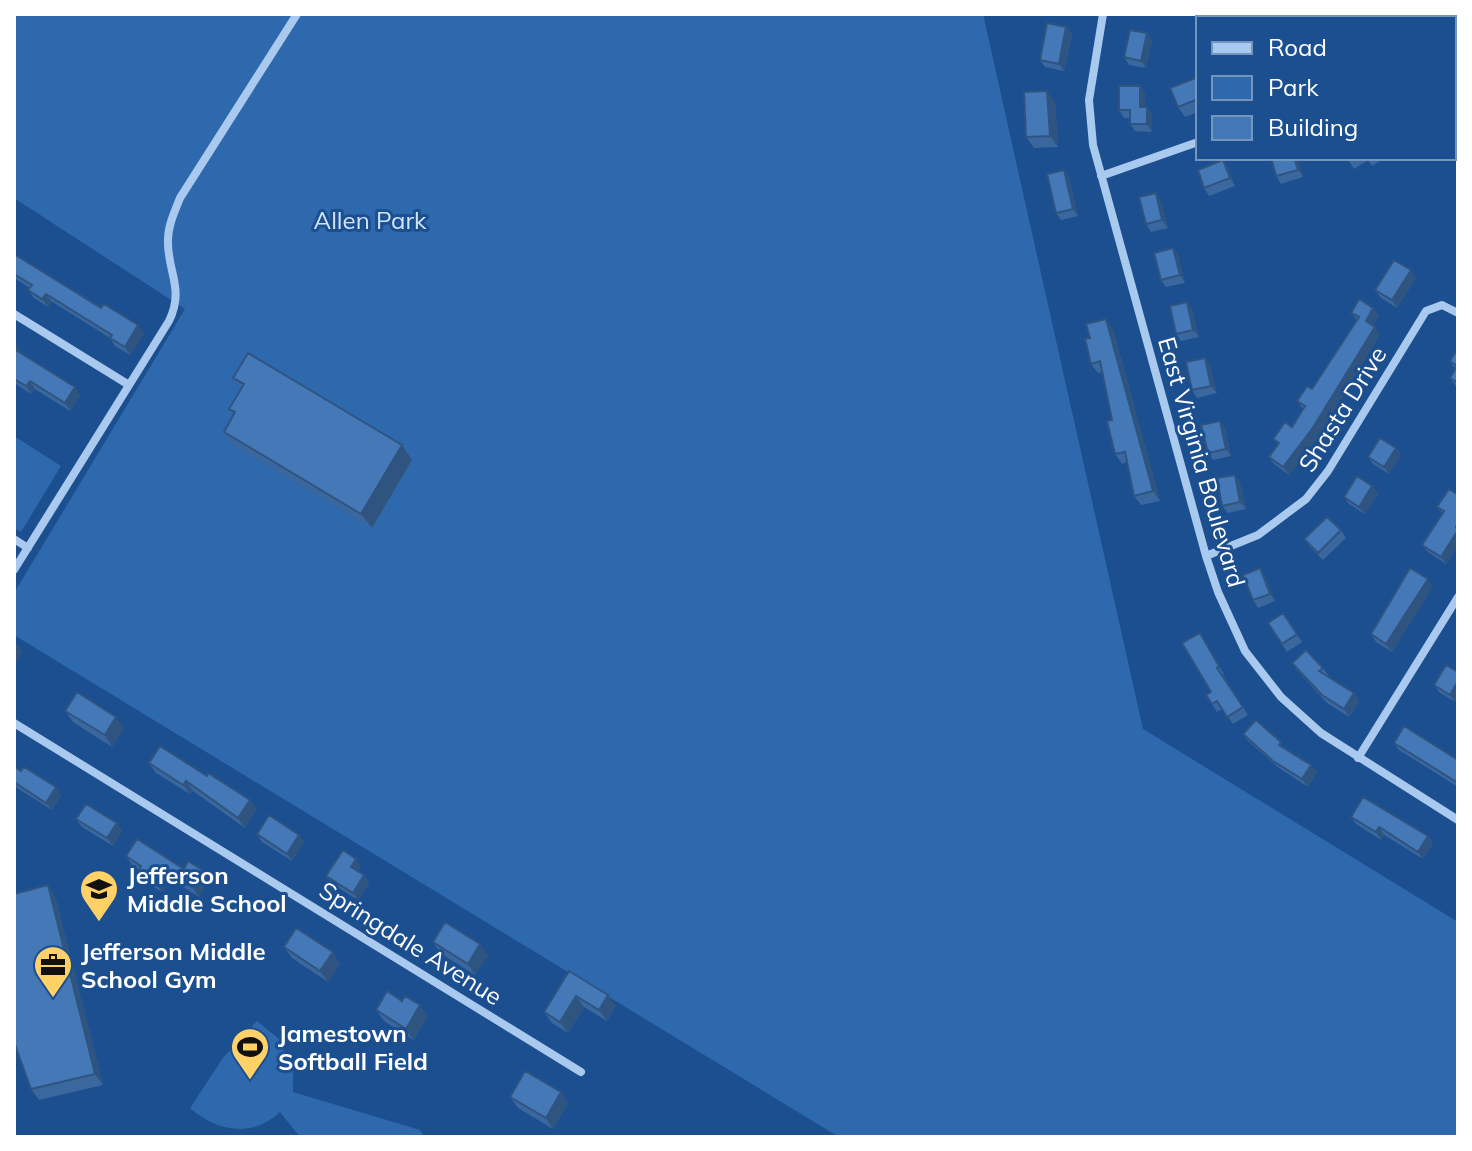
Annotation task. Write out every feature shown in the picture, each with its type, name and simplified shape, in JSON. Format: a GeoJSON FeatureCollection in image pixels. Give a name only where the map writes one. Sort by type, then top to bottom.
{"type":"FeatureCollection","features":[{"type":"Feature","properties":{"kind":"street"},"geometry":{"type":"LineString","coordinates":[[14,570],[175,308],[177,297],[167,243],[180,198],[297,14]]}},
{"type":"Feature","properties":{"kind":"street","name":"East Virginia Boulevard"},"geometry":{"type":"LineString","coordinates":[[1103,14],[1089,100],[1093,145],[1218,592],[1245,651],[1281,697],[1358,758],[1458,820]]}},
{"type":"Feature","properties":{"kind":"street"},"geometry":{"type":"LineString","coordinates":[[1101,176],[1196,143]]}},
{"type":"Feature","properties":{"kind":"street","name":"Shasta Drive"},"geometry":{"type":"LineString","coordinates":[[1206,556],[1258,535],[1306,499],[1337,458],[1426,311],[1442,305],[1458,313]]}},
{"type":"Feature","properties":{"kind":"street"},"geometry":{"type":"LineString","coordinates":[[14,314],[129,385]]}},
{"type":"Feature","properties":{"kind":"street"},"geometry":{"type":"LineString","coordinates":[[14,539],[28,548]]}},
{"type":"Feature","properties":{"kind":"street"},"geometry":{"type":"LineString","coordinates":[[1358,758],[1458,597]]}},
{"type":"Feature","properties":{"kind":"street","name":"Springdale Avenue"},"geometry":{"type":"LineString","coordinates":[[14,723],[581,1072]]}},
{"type":"Feature","properties":{"kind":"green space","name":"Allen Park"},"geometry":{"type":"Polygon","coordinates":[[[14,14],[983,14],[1143,729],[1458,922],[1458,1137],[839,1137],[14,635],[14,593],[185,309],[14,198],[14,14]]]}},
{"type":"Feature","properties":{"kind":"green space"},"geometry":{"type":"Polygon","coordinates":[[[14,436],[61,466],[21,532],[14,528],[14,436]]]}},
{"type":"Feature","properties":{"kind":"green space","name":"Jamestown Softball Field"},"geometry":{"type":"Polygon","coordinates":[[[257,1021],[279,1039],[293,1071],[293,1092],[420,1130],[424,1137],[300,1137],[280,1112],[258,1126],[235,1129],[223,1127],[201,1116],[190,1108],[223,1058],[257,1021]]]}},
{"type":"Feature","properties":{"kind":"building"},"geometry":{"type":"Polygon","coordinates":[[[1302,14],[1340,14],[1340,16],[1302,14]]]}},
{"type":"Feature","properties":{"kind":"building"},"geometry":{"type":"Polygon","coordinates":[[[1047,23],[1066,27],[1059,64],[1040,60],[1047,23]]]}},
{"type":"Feature","properties":{"kind":"building"},"geometry":{"type":"Polygon","coordinates":[[[1130,30],[1147,33],[1141,61],[1124,57],[1130,30]]]}},
{"type":"Feature","properties":{"kind":"building"},"geometry":{"type":"Polygon","coordinates":[[[1196,78],[1196,100],[1178,107],[1170,88],[1196,78]]]}},
{"type":"Feature","properties":{"kind":"building"},"geometry":{"type":"Polygon","coordinates":[[[1119,86],[1140,86],[1140,107],[1147,107],[1147,124],[1130,124],[1130,110],[1119,110],[1119,86]]]}},
{"type":"Feature","properties":{"kind":"building"},"geometry":{"type":"Polygon","coordinates":[[[1047,91],[1050,136],[1026,137],[1024,92],[1047,91]]]}},
{"type":"Feature","properties":{"kind":"building"},"geometry":{"type":"Polygon","coordinates":[[[1223,160],[1230,178],[1204,188],[1198,170],[1223,160]]]}},
{"type":"Feature","properties":{"kind":"building"},"geometry":{"type":"Polygon","coordinates":[[[1272,160],[1295,160],[1298,170],[1276,176],[1272,160]]]}},
{"type":"Feature","properties":{"kind":"building"},"geometry":{"type":"Polygon","coordinates":[[[1064,170],[1073,209],[1056,213],[1047,174],[1064,170]]]}},
{"type":"Feature","properties":{"kind":"building"},"geometry":{"type":"Polygon","coordinates":[[[1156,193],[1162,220],[1146,224],[1139,197],[1156,193]]]}},
{"type":"Feature","properties":{"kind":"building"},"geometry":{"type":"Polygon","coordinates":[[[1173,248],[1180,275],[1161,280],[1154,253],[1173,248]]]}},
{"type":"Feature","properties":{"kind":"building"},"geometry":{"type":"Polygon","coordinates":[[[14,254],[101,308],[104,304],[138,325],[125,347],[110,338],[112,335],[46,294],[42,299],[28,290],[32,285],[14,274],[14,254]]]}},
{"type":"Feature","properties":{"kind":"building"},"geometry":{"type":"Polygon","coordinates":[[[1394,260],[1411,270],[1392,300],[1375,290],[1394,260]]]}},
{"type":"Feature","properties":{"kind":"building"},"geometry":{"type":"Polygon","coordinates":[[[1359,299],[1373,308],[1366,321],[1375,327],[1312,429],[1283,467],[1269,457],[1279,443],[1273,439],[1285,422],[1292,427],[1305,406],[1297,401],[1307,386],[1312,389],[1359,317],[1351,313],[1359,299]]]}},
{"type":"Feature","properties":{"kind":"building"},"geometry":{"type":"Polygon","coordinates":[[[1187,302],[1193,330],[1176,334],[1170,306],[1187,302]]]}},
{"type":"Feature","properties":{"kind":"building"},"geometry":{"type":"Polygon","coordinates":[[[1106,319],[1153,491],[1134,496],[1125,452],[1115,454],[1107,421],[1112,420],[1100,361],[1091,364],[1085,339],[1090,338],[1086,324],[1106,319]]]}},
{"type":"Feature","properties":{"kind":"building"},"geometry":{"type":"Polygon","coordinates":[[[1458,348],[1458,383],[1450,378],[1457,366],[1450,361],[1458,348]]]}},
{"type":"Feature","properties":{"kind":"building"},"geometry":{"type":"Polygon","coordinates":[[[14,349],[75,387],[65,403],[30,381],[26,386],[14,379],[14,349]]]}},
{"type":"Feature","properties":{"kind":"building"},"geometry":{"type":"Polygon","coordinates":[[[248,353],[402,445],[361,514],[224,432],[235,412],[229,409],[244,384],[233,378],[248,353]]]}},
{"type":"Feature","properties":{"kind":"building"},"geometry":{"type":"Polygon","coordinates":[[[1205,358],[1211,386],[1192,390],[1186,362],[1205,358]]]}},
{"type":"Feature","properties":{"kind":"building"},"geometry":{"type":"Polygon","coordinates":[[[1220,421],[1226,449],[1208,453],[1201,425],[1220,421]]]}},
{"type":"Feature","properties":{"kind":"building"},"geometry":{"type":"Polygon","coordinates":[[[1380,438],[1396,448],[1384,467],[1368,457],[1380,438]]]}},
{"type":"Feature","properties":{"kind":"building"},"geometry":{"type":"Polygon","coordinates":[[[1235,475],[1240,502],[1222,506],[1217,478],[1235,475]]]}},
{"type":"Feature","properties":{"kind":"building"},"geometry":{"type":"Polygon","coordinates":[[[1357,476],[1372,486],[1359,507],[1344,497],[1357,476]]]}},
{"type":"Feature","properties":{"kind":"building"},"geometry":{"type":"Polygon","coordinates":[[[1449,489],[1458,495],[1458,530],[1441,557],[1422,545],[1444,511],[1437,507],[1449,489]]]}},
{"type":"Feature","properties":{"kind":"building"},"geometry":{"type":"Polygon","coordinates":[[[1327,517],[1341,530],[1318,553],[1304,539],[1327,517]]]}},
{"type":"Feature","properties":{"kind":"building"},"geometry":{"type":"Polygon","coordinates":[[[1260,568],[1270,594],[1253,600],[1243,575],[1260,568]]]}},
{"type":"Feature","properties":{"kind":"building"},"geometry":{"type":"Polygon","coordinates":[[[1410,568],[1428,579],[1386,644],[1371,634],[1410,568]]]}},
{"type":"Feature","properties":{"kind":"building"},"geometry":{"type":"Polygon","coordinates":[[[1283,613],[1297,634],[1282,644],[1268,623],[1283,613]]]}},
{"type":"Feature","properties":{"kind":"building"},"geometry":{"type":"Polygon","coordinates":[[[1200,633],[1219,666],[1217,668],[1243,707],[1227,717],[1217,701],[1212,704],[1206,695],[1211,692],[1182,643],[1200,633]]]}},
{"type":"Feature","properties":{"kind":"building"},"geometry":{"type":"Polygon","coordinates":[[[1306,650],[1323,668],[1319,671],[1354,693],[1344,709],[1322,695],[1292,663],[1306,650]]]}},
{"type":"Feature","properties":{"kind":"building"},"geometry":{"type":"Polygon","coordinates":[[[1446,665],[1458,672],[1458,681],[1450,695],[1434,685],[1446,665]]]}},
{"type":"Feature","properties":{"kind":"building"},"geometry":{"type":"Polygon","coordinates":[[[77,692],[116,717],[105,735],[65,711],[77,692]]]}},
{"type":"Feature","properties":{"kind":"building"},"geometry":{"type":"Polygon","coordinates":[[[1256,720],[1281,742],[1279,745],[1311,765],[1302,779],[1273,761],[1243,734],[1256,720]]]}},
{"type":"Feature","properties":{"kind":"building"},"geometry":{"type":"Polygon","coordinates":[[[1404,726],[1458,760],[1458,783],[1394,743],[1404,726]]]}},
{"type":"Feature","properties":{"kind":"building"},"geometry":{"type":"Polygon","coordinates":[[[160,746],[250,800],[238,818],[186,781],[183,785],[149,763],[160,746]]]}},
{"type":"Feature","properties":{"kind":"building"},"geometry":{"type":"Polygon","coordinates":[[[14,767],[21,771],[24,767],[56,787],[46,803],[14,782],[14,767]]]}},
{"type":"Feature","properties":{"kind":"building"},"geometry":{"type":"Polygon","coordinates":[[[1363,797],[1428,836],[1418,852],[1379,827],[1376,832],[1351,817],[1363,797]]]}},
{"type":"Feature","properties":{"kind":"building"},"geometry":{"type":"Polygon","coordinates":[[[86,804],[117,823],[107,838],[76,819],[86,804]]]}},
{"type":"Feature","properties":{"kind":"building"},"geometry":{"type":"Polygon","coordinates":[[[269,815],[299,835],[287,854],[257,834],[269,815]]]}},
{"type":"Feature","properties":{"kind":"building"},"geometry":{"type":"Polygon","coordinates":[[[137,839],[184,869],[188,861],[202,870],[192,887],[163,869],[154,882],[138,872],[141,866],[126,856],[137,839]]]}},
{"type":"Feature","properties":{"kind":"building"},"geometry":{"type":"Polygon","coordinates":[[[343,850],[356,859],[351,867],[364,875],[353,893],[326,876],[343,850]]]}},
{"type":"Feature","properties":{"kind":"building"},"geometry":{"type":"Polygon","coordinates":[[[48,885],[95,1074],[31,1089],[14,1042],[14,894],[48,885]]]}},
{"type":"Feature","properties":{"kind":"building"},"geometry":{"type":"Polygon","coordinates":[[[445,922],[480,944],[468,964],[433,942],[445,922]]]}},
{"type":"Feature","properties":{"kind":"building"},"geometry":{"type":"Polygon","coordinates":[[[296,928],[333,952],[320,971],[284,947],[296,928]]]}},
{"type":"Feature","properties":{"kind":"building"},"geometry":{"type":"Polygon","coordinates":[[[569,971],[608,995],[599,1010],[576,996],[560,1022],[544,1012],[569,971]]]}},
{"type":"Feature","properties":{"kind":"building"},"geometry":{"type":"Polygon","coordinates":[[[387,991],[402,1001],[405,996],[420,1005],[406,1029],[376,1010],[387,991]]]}},
{"type":"Feature","properties":{"kind":"building"},"geometry":{"type":"Polygon","coordinates":[[[525,1071],[561,1092],[546,1118],[510,1097],[525,1071]]]}},
{"type":"Feature","properties":{"kind":"place","name":"Jefferson Middle School"},"geometry":{"type":"Point","coordinates":[99,923]}},
{"type":"Feature","properties":{"kind":"place","name":"Jefferson Middle School Gym"},"geometry":{"type":"Point","coordinates":[53,999]}},
{"type":"Feature","properties":{"kind":"place","name":"Jamestown Softball Field"},"geometry":{"type":"Point","coordinates":[250,1081]}}]}
